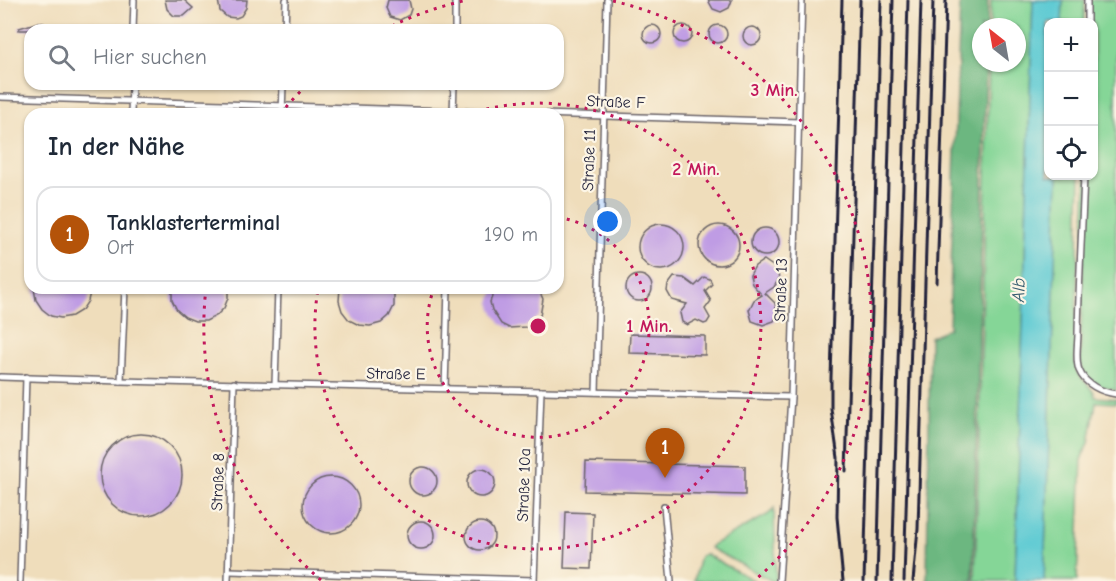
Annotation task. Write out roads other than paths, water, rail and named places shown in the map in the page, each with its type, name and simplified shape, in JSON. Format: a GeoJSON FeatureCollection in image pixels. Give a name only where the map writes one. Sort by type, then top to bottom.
{"type":"FeatureCollection","features":[{"type":"Feature","properties":{"kind":"lane"},"geometry":{"type":"LineString","coordinates":[[133,24],[134,0]]}},
{"type":"Feature","properties":{"kind":"lane"},"geometry":{"type":"LineString","coordinates":[[285,24],[286,0]]}},
{"type":"Feature","properties":{"kind":"lane"},"geometry":{"type":"LineString","coordinates":[[454,24],[455,0]]}},
{"type":"Feature","properties":{"kind":"lane","name":"Straße 11"},"geometry":{"type":"LineString","coordinates":[[596,392],[607,0]]}},
{"type":"Feature","properties":{"kind":"lane","name":"Straße 13"},"geometry":{"type":"LineString","coordinates":[[779,581],[791,397],[802,0]]}},
{"type":"Feature","properties":{"kind":"lane"},"geometry":{"type":"LineString","coordinates":[[1087,0],[1087,18]]}},
{"type":"Feature","properties":{"kind":"lane"},"geometry":{"type":"LineString","coordinates":[[132,90],[132,108]]}},
{"type":"Feature","properties":{"kind":"lane"},"geometry":{"type":"LineString","coordinates":[[282,106],[283,90]]}},
{"type":"Feature","properties":{"kind":"lane"},"geometry":{"type":"LineString","coordinates":[[453,108],[454,90]]}},
{"type":"Feature","properties":{"kind":"lane","name":"Straße F"},"geometry":{"type":"LineString","coordinates":[[0,97],[331,108]]}},
{"type":"Feature","properties":{"kind":"lane","name":"Straße F"},"geometry":{"type":"LineString","coordinates":[[564,114],[799,122]]}},
{"type":"Feature","properties":{"kind":"lane"},"geometry":{"type":"LineString","coordinates":[[1084,180],[1078,310],[1079,370],[1096,389],[1104,393],[1116,394]]}},
{"type":"Feature","properties":{"kind":"lane"},"geometry":{"type":"LineString","coordinates":[[122,381],[125,294]]}},
{"type":"Feature","properties":{"kind":"lane"},"geometry":{"type":"LineString","coordinates":[[275,384],[278,294]]}},
{"type":"Feature","properties":{"kind":"lane"},"geometry":{"type":"LineString","coordinates":[[445,388],[448,294]]}},
{"type":"Feature","properties":{"kind":"lane","name":"Straße E"},"geometry":{"type":"LineString","coordinates":[[0,377],[791,397]]}},
{"type":"Feature","properties":{"kind":"lane"},"geometry":{"type":"LineString","coordinates":[[20,581],[26,377]]}},
{"type":"Feature","properties":{"kind":"lane","name":"Straße 8"},"geometry":{"type":"LineString","coordinates":[[228,581],[234,383]]}},
{"type":"Feature","properties":{"kind":"lane","name":"Straße 10a"},"geometry":{"type":"LineString","coordinates":[[534,580],[541,391]]}},
{"type":"Feature","properties":{"kind":"lane"},"geometry":{"type":"LineString","coordinates":[[664,506],[671,581]]}},
{"type":"Feature","properties":{"kind":"lane"},"geometry":{"type":"LineString","coordinates":[[229,571],[534,580]]}},
{"type":"Feature","properties":{"kind":"water"},"geometry":{"type":"Polygon","coordinates":[[[1033,0],[1063,0],[1062,18],[1044,18],[1044,180],[1058,180],[1044,581],[1015,581],[1033,0]]]}},
{"type":"Feature","properties":{"kind":"railway"},"geometry":{"type":"LineString","coordinates":[[842,0],[831,409],[838,458],[837,517],[843,581]]}},
{"type":"Feature","properties":{"kind":"railway"},"geometry":{"type":"LineString","coordinates":[[846,471],[860,0]]}},
{"type":"Feature","properties":{"kind":"railway"},"geometry":{"type":"LineString","coordinates":[[864,581],[881,0]]}},
{"type":"Feature","properties":{"kind":"railway"},"geometry":{"type":"LineString","coordinates":[[877,581],[893,0]]}},
{"type":"Feature","properties":{"kind":"railway"},"geometry":{"type":"LineString","coordinates":[[892,581],[908,0]]}},
{"type":"Feature","properties":{"kind":"railway"},"geometry":{"type":"LineString","coordinates":[[904,581],[921,0]]}},
{"type":"Feature","properties":{"kind":"railway"},"geometry":{"type":"LineString","coordinates":[[913,581],[918,529],[933,0]]}},
{"type":"Feature","properties":{"kind":"railway"},"geometry":{"type":"LineString","coordinates":[[937,283],[946,0]]}},
{"type":"Feature","properties":{"kind":"place","name":"Tanklasterterminal"},"geometry":{"type":"Point","coordinates":[665,478]}},
{"type":"Feature","properties":{"kind":"water label","name":"Alb"},"geometry":{"type":"Point","coordinates":[1019,290]}}]}
